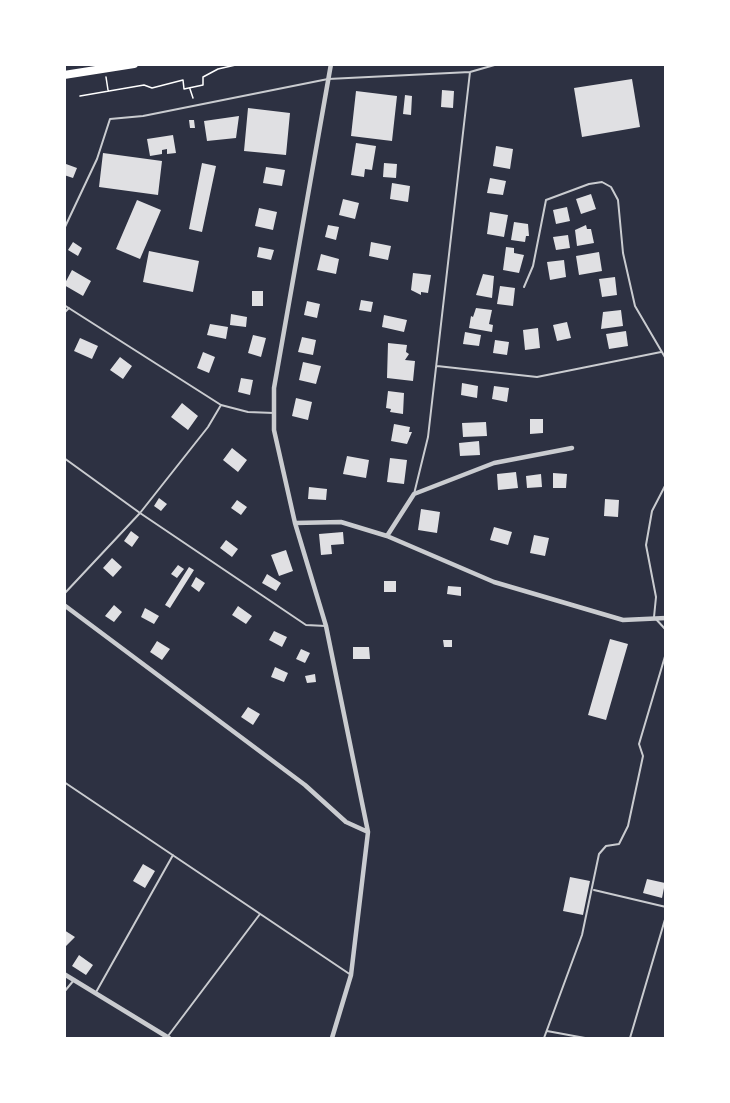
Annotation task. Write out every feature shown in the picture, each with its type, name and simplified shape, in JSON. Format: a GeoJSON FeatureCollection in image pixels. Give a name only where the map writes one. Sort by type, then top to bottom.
{"type":"FeatureCollection","features":[{"type":"Feature","properties":{"kind":"highway"},"geometry":{"type":"LineString","coordinates":[[64,75],[134,64]]}},
{"type":"Feature","properties":{"kind":"street"},"geometry":{"type":"LineString","coordinates":[[323,64],[329,71]]}},
{"type":"Feature","properties":{"kind":"street"},"geometry":{"type":"LineString","coordinates":[[331,64],[274,388],[273,413],[274,430],[295,523],[326,626],[368,832],[351,975],[332,1038]]}},
{"type":"Feature","properties":{"kind":"street"},"geometry":{"type":"LineString","coordinates":[[387,536],[414,494],[494,463],[572,448]]}},
{"type":"Feature","properties":{"kind":"street"},"geometry":{"type":"LineString","coordinates":[[295,523],[341,522],[387,536],[494,582],[623,620],[666,618]]}},
{"type":"Feature","properties":{"kind":"street"},"geometry":{"type":"LineString","coordinates":[[64,606],[305,785],[346,822],[368,832]]}},
{"type":"Feature","properties":{"kind":"street"},"geometry":{"type":"LineString","coordinates":[[64,974],[167,1038]]}},
{"type":"Feature","properties":{"kind":"lane"},"geometry":{"type":"LineString","coordinates":[[64,229],[97,159],[110,119],[143,116],[328,79],[470,72],[498,64]]}},
{"type":"Feature","properties":{"kind":"lane"},"geometry":{"type":"LineString","coordinates":[[414,494],[428,437],[470,72]]}},
{"type":"Feature","properties":{"kind":"lane"},"geometry":{"type":"LineString","coordinates":[[524,287],[533,266],[546,200],[589,184],[602,182],[611,188],[618,200],[623,253],[635,306],[666,359]]}},
{"type":"Feature","properties":{"kind":"lane"},"geometry":{"type":"LineString","coordinates":[[64,305],[221,405],[248,412],[273,413]]}},
{"type":"Feature","properties":{"kind":"lane"},"geometry":{"type":"LineString","coordinates":[[64,313],[69,308]]}},
{"type":"Feature","properties":{"kind":"lane"},"geometry":{"type":"LineString","coordinates":[[437,366],[537,377],[661,352]]}},
{"type":"Feature","properties":{"kind":"lane"},"geometry":{"type":"LineString","coordinates":[[64,594],[140,513],[208,427],[221,405]]}},
{"type":"Feature","properties":{"kind":"lane"},"geometry":{"type":"LineString","coordinates":[[64,458],[140,513],[306,624],[326,626]]}},
{"type":"Feature","properties":{"kind":"lane"},"geometry":{"type":"LineString","coordinates":[[666,484],[651,511],[646,545],[656,597],[654,617],[666,630]]}},
{"type":"Feature","properties":{"kind":"lane"},"geometry":{"type":"LineString","coordinates":[[544,1038],[582,935],[594,890],[599,854],[606,846],[619,844],[628,826],[643,756],[639,744],[666,653]]}},
{"type":"Feature","properties":{"kind":"lane"},"geometry":{"type":"LineString","coordinates":[[64,782],[351,975]]}},
{"type":"Feature","properties":{"kind":"lane"},"geometry":{"type":"LineString","coordinates":[[95,994],[173,854]]}},
{"type":"Feature","properties":{"kind":"lane"},"geometry":{"type":"LineString","coordinates":[[594,890],[666,907]]}},
{"type":"Feature","properties":{"kind":"lane"},"geometry":{"type":"LineString","coordinates":[[167,1038],[260,914]]}},
{"type":"Feature","properties":{"kind":"lane"},"geometry":{"type":"LineString","coordinates":[[630,1038],[666,916]]}},
{"type":"Feature","properties":{"kind":"lane"},"geometry":{"type":"LineString","coordinates":[[64,992],[74,981]]}},
{"type":"Feature","properties":{"kind":"lane"},"geometry":{"type":"LineString","coordinates":[[546,1031],[585,1038]]}},
{"type":"Feature","properties":{"kind":"path"},"geometry":{"type":"LineString","coordinates":[[80,96],[144,86],[152,88],[183,80],[184,89],[190,88],[203,85],[203,77],[218,69],[240,64]]}},
{"type":"Feature","properties":{"kind":"path"},"geometry":{"type":"LineString","coordinates":[[190,88],[194,105]]}},
{"type":"Feature","properties":{"kind":"building"},"geometry":{"type":"Polygon","coordinates":[[[632,79],[640,127],[582,137],[574,88],[632,79]]]}},
{"type":"Feature","properties":{"kind":"building"},"geometry":{"type":"Polygon","coordinates":[[[442,90],[454,91],[453,108],[441,107],[442,90]]]}},
{"type":"Feature","properties":{"kind":"building"},"geometry":{"type":"Polygon","coordinates":[[[356,91],[397,96],[392,141],[351,136],[356,91]]]}},
{"type":"Feature","properties":{"kind":"building"},"geometry":{"type":"Polygon","coordinates":[[[405,95],[412,96],[411,115],[403,114],[405,95]]]}},
{"type":"Feature","properties":{"kind":"building"},"geometry":{"type":"Polygon","coordinates":[[[248,108],[290,113],[286,155],[244,151],[248,108]]]}},
{"type":"Feature","properties":{"kind":"building"},"geometry":{"type":"Polygon","coordinates":[[[239,116],[236,138],[207,141],[204,121],[239,116]]]}},
{"type":"Feature","properties":{"kind":"building"},"geometry":{"type":"Polygon","coordinates":[[[189,120],[194,120],[195,128],[190,128],[189,120]]]}},
{"type":"Feature","properties":{"kind":"building"},"geometry":{"type":"Polygon","coordinates":[[[173,135],[176,153],[167,154],[167,149],[162,150],[162,154],[150,156],[147,139],[173,135]]]}},
{"type":"Feature","properties":{"kind":"building"},"geometry":{"type":"Polygon","coordinates":[[[356,143],[376,146],[372,170],[365,169],[364,177],[351,175],[356,143]]]}},
{"type":"Feature","properties":{"kind":"building"},"geometry":{"type":"Polygon","coordinates":[[[496,146],[513,149],[510,169],[493,166],[496,146]]]}},
{"type":"Feature","properties":{"kind":"building"},"geometry":{"type":"Polygon","coordinates":[[[103,153],[162,161],[158,195],[99,187],[103,153]]]}},
{"type":"Feature","properties":{"kind":"building"},"geometry":{"type":"Polygon","coordinates":[[[202,163],[216,166],[202,232],[189,229],[202,163]]]}},
{"type":"Feature","properties":{"kind":"building"},"geometry":{"type":"Polygon","coordinates":[[[384,163],[397,164],[396,178],[383,177],[384,163]]]}},
{"type":"Feature","properties":{"kind":"building"},"geometry":{"type":"Polygon","coordinates":[[[66,164],[77,168],[73,178],[64,175],[66,164]]]}},
{"type":"Feature","properties":{"kind":"building"},"geometry":{"type":"Polygon","coordinates":[[[266,167],[285,170],[282,186],[263,183],[266,167]]]}},
{"type":"Feature","properties":{"kind":"building"},"geometry":{"type":"Polygon","coordinates":[[[490,178],[506,181],[503,195],[487,193],[490,178]]]}},
{"type":"Feature","properties":{"kind":"building"},"geometry":{"type":"Polygon","coordinates":[[[392,183],[410,186],[408,202],[390,199],[392,183]]]}},
{"type":"Feature","properties":{"kind":"building"},"geometry":{"type":"Polygon","coordinates":[[[591,194],[596,209],[581,214],[576,199],[591,194]]]}},
{"type":"Feature","properties":{"kind":"building"},"geometry":{"type":"Polygon","coordinates":[[[343,199],[359,203],[355,219],[339,215],[343,199]]]}},
{"type":"Feature","properties":{"kind":"building"},"geometry":{"type":"Polygon","coordinates":[[[137,200],[161,210],[140,259],[116,249],[137,200]]]}},
{"type":"Feature","properties":{"kind":"building"},"geometry":{"type":"Polygon","coordinates":[[[567,207],[570,221],[556,224],[553,210],[567,207]]]}},
{"type":"Feature","properties":{"kind":"building"},"geometry":{"type":"Polygon","coordinates":[[[259,208],[277,212],[273,230],[255,226],[259,208]]]}},
{"type":"Feature","properties":{"kind":"building"},"geometry":{"type":"Polygon","coordinates":[[[490,212],[508,215],[504,237],[487,234],[490,212]]]}},
{"type":"Feature","properties":{"kind":"building"},"geometry":{"type":"Polygon","coordinates":[[[514,222],[528,224],[529,236],[526,236],[525,242],[511,240],[514,222]]]}},
{"type":"Feature","properties":{"kind":"building"},"geometry":{"type":"Polygon","coordinates":[[[328,225],[339,227],[336,240],[325,237],[328,225]]]}},
{"type":"Feature","properties":{"kind":"building"},"geometry":{"type":"Polygon","coordinates":[[[586,225],[587,229],[591,229],[594,243],[577,246],[575,230],[586,225]]]}},
{"type":"Feature","properties":{"kind":"building"},"geometry":{"type":"Polygon","coordinates":[[[568,235],[570,248],[556,250],[553,237],[568,235]]]}},
{"type":"Feature","properties":{"kind":"building"},"geometry":{"type":"Polygon","coordinates":[[[73,242],[82,248],[78,256],[68,250],[73,242]]]}},
{"type":"Feature","properties":{"kind":"building"},"geometry":{"type":"Polygon","coordinates":[[[371,242],[391,246],[388,260],[369,256],[371,242]]]}},
{"type":"Feature","properties":{"kind":"building"},"geometry":{"type":"Polygon","coordinates":[[[259,247],[274,250],[271,260],[257,257],[259,247]]]}},
{"type":"Feature","properties":{"kind":"building"},"geometry":{"type":"Polygon","coordinates":[[[506,247],[514,248],[514,253],[524,255],[519,273],[503,270],[506,247]]]}},
{"type":"Feature","properties":{"kind":"building"},"geometry":{"type":"Polygon","coordinates":[[[149,251],[199,261],[193,292],[143,282],[149,251]]]}},
{"type":"Feature","properties":{"kind":"building"},"geometry":{"type":"Polygon","coordinates":[[[599,252],[602,271],[579,275],[576,256],[599,252]]]}},
{"type":"Feature","properties":{"kind":"building"},"geometry":{"type":"Polygon","coordinates":[[[321,254],[339,259],[336,274],[317,270],[321,254]]]}},
{"type":"Feature","properties":{"kind":"building"},"geometry":{"type":"Polygon","coordinates":[[[564,260],[566,277],[550,280],[547,262],[564,260]]]}},
{"type":"Feature","properties":{"kind":"building"},"geometry":{"type":"Polygon","coordinates":[[[72,270],[91,281],[83,296],[64,285],[72,270]]]}},
{"type":"Feature","properties":{"kind":"building"},"geometry":{"type":"Polygon","coordinates":[[[413,273],[431,275],[428,293],[421,292],[421,295],[411,290],[413,273]]]}},
{"type":"Feature","properties":{"kind":"building"},"geometry":{"type":"Polygon","coordinates":[[[483,274],[494,276],[492,298],[476,295],[483,274]]]}},
{"type":"Feature","properties":{"kind":"building"},"geometry":{"type":"Polygon","coordinates":[[[615,277],[617,295],[602,297],[599,279],[615,277]]]}},
{"type":"Feature","properties":{"kind":"building"},"geometry":{"type":"Polygon","coordinates":[[[500,286],[515,288],[513,306],[497,304],[500,286]]]}},
{"type":"Feature","properties":{"kind":"building"},"geometry":{"type":"Polygon","coordinates":[[[252,291],[263,291],[263,306],[252,306],[252,291]]]}},
{"type":"Feature","properties":{"kind":"building"},"geometry":{"type":"Polygon","coordinates":[[[361,300],[373,302],[371,312],[359,310],[361,300]]]}},
{"type":"Feature","properties":{"kind":"building"},"geometry":{"type":"Polygon","coordinates":[[[307,301],[320,304],[317,318],[304,315],[307,301]]]}},
{"type":"Feature","properties":{"kind":"building"},"geometry":{"type":"Polygon","coordinates":[[[476,308],[492,310],[489,324],[493,325],[492,332],[469,328],[471,316],[473,317],[476,308]]]}},
{"type":"Feature","properties":{"kind":"building"},"geometry":{"type":"Polygon","coordinates":[[[621,310],[623,326],[601,329],[603,312],[621,310]]]}},
{"type":"Feature","properties":{"kind":"building"},"geometry":{"type":"Polygon","coordinates":[[[231,314],[247,317],[246,327],[230,325],[231,314]]]}},
{"type":"Feature","properties":{"kind":"building"},"geometry":{"type":"Polygon","coordinates":[[[384,315],[407,320],[404,332],[382,327],[384,315]]]}},
{"type":"Feature","properties":{"kind":"building"},"geometry":{"type":"Polygon","coordinates":[[[567,322],[571,338],[557,341],[553,325],[567,322]]]}},
{"type":"Feature","properties":{"kind":"building"},"geometry":{"type":"Polygon","coordinates":[[[210,324],[228,327],[226,339],[207,335],[210,324]]]}},
{"type":"Feature","properties":{"kind":"building"},"geometry":{"type":"Polygon","coordinates":[[[538,328],[540,348],[525,350],[523,330],[538,328]]]}},
{"type":"Feature","properties":{"kind":"building"},"geometry":{"type":"Polygon","coordinates":[[[626,331],[628,346],[609,349],[606,334],[626,331]]]}},
{"type":"Feature","properties":{"kind":"building"},"geometry":{"type":"Polygon","coordinates":[[[465,332],[481,335],[479,346],[463,344],[465,332]]]}},
{"type":"Feature","properties":{"kind":"building"},"geometry":{"type":"Polygon","coordinates":[[[253,335],[266,338],[261,357],[248,353],[253,335]]]}},
{"type":"Feature","properties":{"kind":"building"},"geometry":{"type":"Polygon","coordinates":[[[302,337],[316,340],[313,355],[298,352],[302,337]]]}},
{"type":"Feature","properties":{"kind":"building"},"geometry":{"type":"Polygon","coordinates":[[[80,338],[98,346],[92,359],[74,351],[80,338]]]}},
{"type":"Feature","properties":{"kind":"building"},"geometry":{"type":"Polygon","coordinates":[[[495,340],[509,342],[507,355],[493,353],[495,340]]]}},
{"type":"Feature","properties":{"kind":"building"},"geometry":{"type":"Polygon","coordinates":[[[388,343],[407,345],[406,352],[409,354],[405,360],[415,361],[413,381],[387,378],[388,343]]]}},
{"type":"Feature","properties":{"kind":"building"},"geometry":{"type":"Polygon","coordinates":[[[203,352],[215,357],[209,373],[197,368],[203,352]]]}},
{"type":"Feature","properties":{"kind":"building"},"geometry":{"type":"Polygon","coordinates":[[[120,357],[132,366],[123,379],[110,370],[120,357]]]}},
{"type":"Feature","properties":{"kind":"building"},"geometry":{"type":"Polygon","coordinates":[[[303,362],[321,366],[316,384],[299,380],[303,362]]]}},
{"type":"Feature","properties":{"kind":"building"},"geometry":{"type":"Polygon","coordinates":[[[241,378],[253,380],[250,395],[238,392],[241,378]]]}},
{"type":"Feature","properties":{"kind":"building"},"geometry":{"type":"Polygon","coordinates":[[[462,383],[478,386],[477,398],[461,395],[462,383]]]}},
{"type":"Feature","properties":{"kind":"building"},"geometry":{"type":"Polygon","coordinates":[[[494,386],[509,388],[507,402],[492,399],[494,386]]]}},
{"type":"Feature","properties":{"kind":"building"},"geometry":{"type":"Polygon","coordinates":[[[388,391],[404,393],[403,414],[390,412],[391,409],[386,408],[388,391]]]}},
{"type":"Feature","properties":{"kind":"building"},"geometry":{"type":"Polygon","coordinates":[[[296,398],[312,402],[308,420],[292,416],[296,398]]]}},
{"type":"Feature","properties":{"kind":"building"},"geometry":{"type":"Polygon","coordinates":[[[182,403],[198,416],[188,430],[171,417],[182,403]]]}},
{"type":"Feature","properties":{"kind":"building"},"geometry":{"type":"Polygon","coordinates":[[[530,419],[543,419],[543,433],[530,434],[530,419]]]}},
{"type":"Feature","properties":{"kind":"building"},"geometry":{"type":"Polygon","coordinates":[[[486,422],[487,436],[463,437],[462,423],[486,422]]]}},
{"type":"Feature","properties":{"kind":"building"},"geometry":{"type":"Polygon","coordinates":[[[394,424],[410,427],[409,432],[412,432],[407,444],[391,441],[394,424]]]}},
{"type":"Feature","properties":{"kind":"building"},"geometry":{"type":"Polygon","coordinates":[[[479,441],[480,455],[460,456],[459,443],[479,441]]]}},
{"type":"Feature","properties":{"kind":"building"},"geometry":{"type":"Polygon","coordinates":[[[232,448],[247,460],[238,472],[223,460],[232,448]]]}},
{"type":"Feature","properties":{"kind":"building"},"geometry":{"type":"Polygon","coordinates":[[[347,456],[369,460],[366,478],[343,474],[347,456]]]}},
{"type":"Feature","properties":{"kind":"building"},"geometry":{"type":"Polygon","coordinates":[[[390,458],[407,460],[404,484],[387,482],[390,458]]]}},
{"type":"Feature","properties":{"kind":"building"},"geometry":{"type":"Polygon","coordinates":[[[516,472],[518,488],[498,490],[497,474],[516,472]]]}},
{"type":"Feature","properties":{"kind":"building"},"geometry":{"type":"Polygon","coordinates":[[[553,473],[567,474],[566,488],[553,488],[553,473]]]}},
{"type":"Feature","properties":{"kind":"building"},"geometry":{"type":"Polygon","coordinates":[[[541,474],[542,487],[527,488],[526,476],[541,474]]]}},
{"type":"Feature","properties":{"kind":"building"},"geometry":{"type":"Polygon","coordinates":[[[309,487],[327,489],[326,500],[308,499],[309,487]]]}},
{"type":"Feature","properties":{"kind":"building"},"geometry":{"type":"Polygon","coordinates":[[[159,498],[167,504],[161,511],[154,506],[159,498]]]}},
{"type":"Feature","properties":{"kind":"building"},"geometry":{"type":"Polygon","coordinates":[[[605,499],[619,500],[618,517],[604,516],[605,499]]]}},
{"type":"Feature","properties":{"kind":"building"},"geometry":{"type":"Polygon","coordinates":[[[237,500],[247,507],[241,515],[231,508],[237,500]]]}},
{"type":"Feature","properties":{"kind":"building"},"geometry":{"type":"Polygon","coordinates":[[[421,509],[440,512],[437,533],[418,530],[421,509]]]}},
{"type":"Feature","properties":{"kind":"building"},"geometry":{"type":"Polygon","coordinates":[[[494,527],[512,532],[508,545],[490,540],[494,527]]]}},
{"type":"Feature","properties":{"kind":"building"},"geometry":{"type":"Polygon","coordinates":[[[131,531],[139,537],[132,547],[124,541],[131,531]]]}},
{"type":"Feature","properties":{"kind":"building"},"geometry":{"type":"Polygon","coordinates":[[[343,532],[344,544],[331,545],[332,554],[321,555],[319,534],[343,532]]]}},
{"type":"Feature","properties":{"kind":"building"},"geometry":{"type":"Polygon","coordinates":[[[534,535],[549,538],[545,556],[530,553],[534,535]]]}},
{"type":"Feature","properties":{"kind":"building"},"geometry":{"type":"Polygon","coordinates":[[[226,540],[238,549],[232,557],[220,548],[226,540]]]}},
{"type":"Feature","properties":{"kind":"building"},"geometry":{"type":"Polygon","coordinates":[[[286,550],[293,571],[279,576],[271,555],[286,550]]]}},
{"type":"Feature","properties":{"kind":"building"},"geometry":{"type":"Polygon","coordinates":[[[112,558],[122,567],[113,577],[103,568],[112,558]]]}},
{"type":"Feature","properties":{"kind":"building"},"geometry":{"type":"Polygon","coordinates":[[[178,565],[184,569],[177,578],[171,574],[178,565]]]}},
{"type":"Feature","properties":{"kind":"building"},"geometry":{"type":"Polygon","coordinates":[[[189,567],[194,570],[170,608],[165,605],[189,567]]]}},
{"type":"Feature","properties":{"kind":"building"},"geometry":{"type":"Polygon","coordinates":[[[267,574],[281,583],[276,591],[262,583],[267,574]]]}},
{"type":"Feature","properties":{"kind":"building"},"geometry":{"type":"Polygon","coordinates":[[[196,577],[205,583],[199,592],[191,586],[196,577]]]}},
{"type":"Feature","properties":{"kind":"building"},"geometry":{"type":"Polygon","coordinates":[[[384,581],[396,581],[396,592],[384,592],[384,581]]]}},
{"type":"Feature","properties":{"kind":"building"},"geometry":{"type":"Polygon","coordinates":[[[448,586],[461,587],[461,596],[447,594],[448,586]]]}},
{"type":"Feature","properties":{"kind":"building"},"geometry":{"type":"Polygon","coordinates":[[[114,605],[122,612],[114,622],[105,616],[114,605]]]}},
{"type":"Feature","properties":{"kind":"building"},"geometry":{"type":"Polygon","coordinates":[[[238,606],[252,616],[246,624],[232,615],[238,606]]]}},
{"type":"Feature","properties":{"kind":"building"},"geometry":{"type":"Polygon","coordinates":[[[145,608],[159,616],[154,624],[141,617],[145,608]]]}},
{"type":"Feature","properties":{"kind":"building"},"geometry":{"type":"Polygon","coordinates":[[[274,631],[287,637],[282,647],[269,640],[274,631]]]}},
{"type":"Feature","properties":{"kind":"building"},"geometry":{"type":"Polygon","coordinates":[[[610,639],[628,644],[606,720],[588,715],[610,639]]]}},
{"type":"Feature","properties":{"kind":"building"},"geometry":{"type":"Polygon","coordinates":[[[443,640],[452,640],[452,647],[444,647],[443,640]]]}},
{"type":"Feature","properties":{"kind":"building"},"geometry":{"type":"Polygon","coordinates":[[[157,641],[170,649],[162,660],[150,652],[157,641]]]}},
{"type":"Feature","properties":{"kind":"building"},"geometry":{"type":"Polygon","coordinates":[[[353,647],[369,647],[370,659],[353,659],[353,647]]]}},
{"type":"Feature","properties":{"kind":"building"},"geometry":{"type":"Polygon","coordinates":[[[301,649],[310,653],[305,663],[296,659],[301,649]]]}},
{"type":"Feature","properties":{"kind":"building"},"geometry":{"type":"Polygon","coordinates":[[[275,667],[288,673],[284,682],[271,677],[275,667]]]}},
{"type":"Feature","properties":{"kind":"building"},"geometry":{"type":"Polygon","coordinates":[[[315,674],[316,682],[307,683],[305,676],[315,674]]]}},
{"type":"Feature","properties":{"kind":"building"},"geometry":{"type":"Polygon","coordinates":[[[248,707],[260,714],[253,725],[241,717],[248,707]]]}},
{"type":"Feature","properties":{"kind":"building"},"geometry":{"type":"Polygon","coordinates":[[[143,864],[155,871],[145,888],[133,881],[143,864]]]}},
{"type":"Feature","properties":{"kind":"building"},"geometry":{"type":"Polygon","coordinates":[[[570,877],[590,881],[583,915],[563,911],[570,877]]]}},
{"type":"Feature","properties":{"kind":"building"},"geometry":{"type":"Polygon","coordinates":[[[647,879],[665,883],[662,898],[643,893],[647,879]]]}},
{"type":"Feature","properties":{"kind":"building"},"geometry":{"type":"Polygon","coordinates":[[[64,930],[75,937],[64,948],[64,930]]]}},
{"type":"Feature","properties":{"kind":"building"},"geometry":{"type":"Polygon","coordinates":[[[79,955],[93,965],[86,975],[72,966],[79,955]]]}}]}
